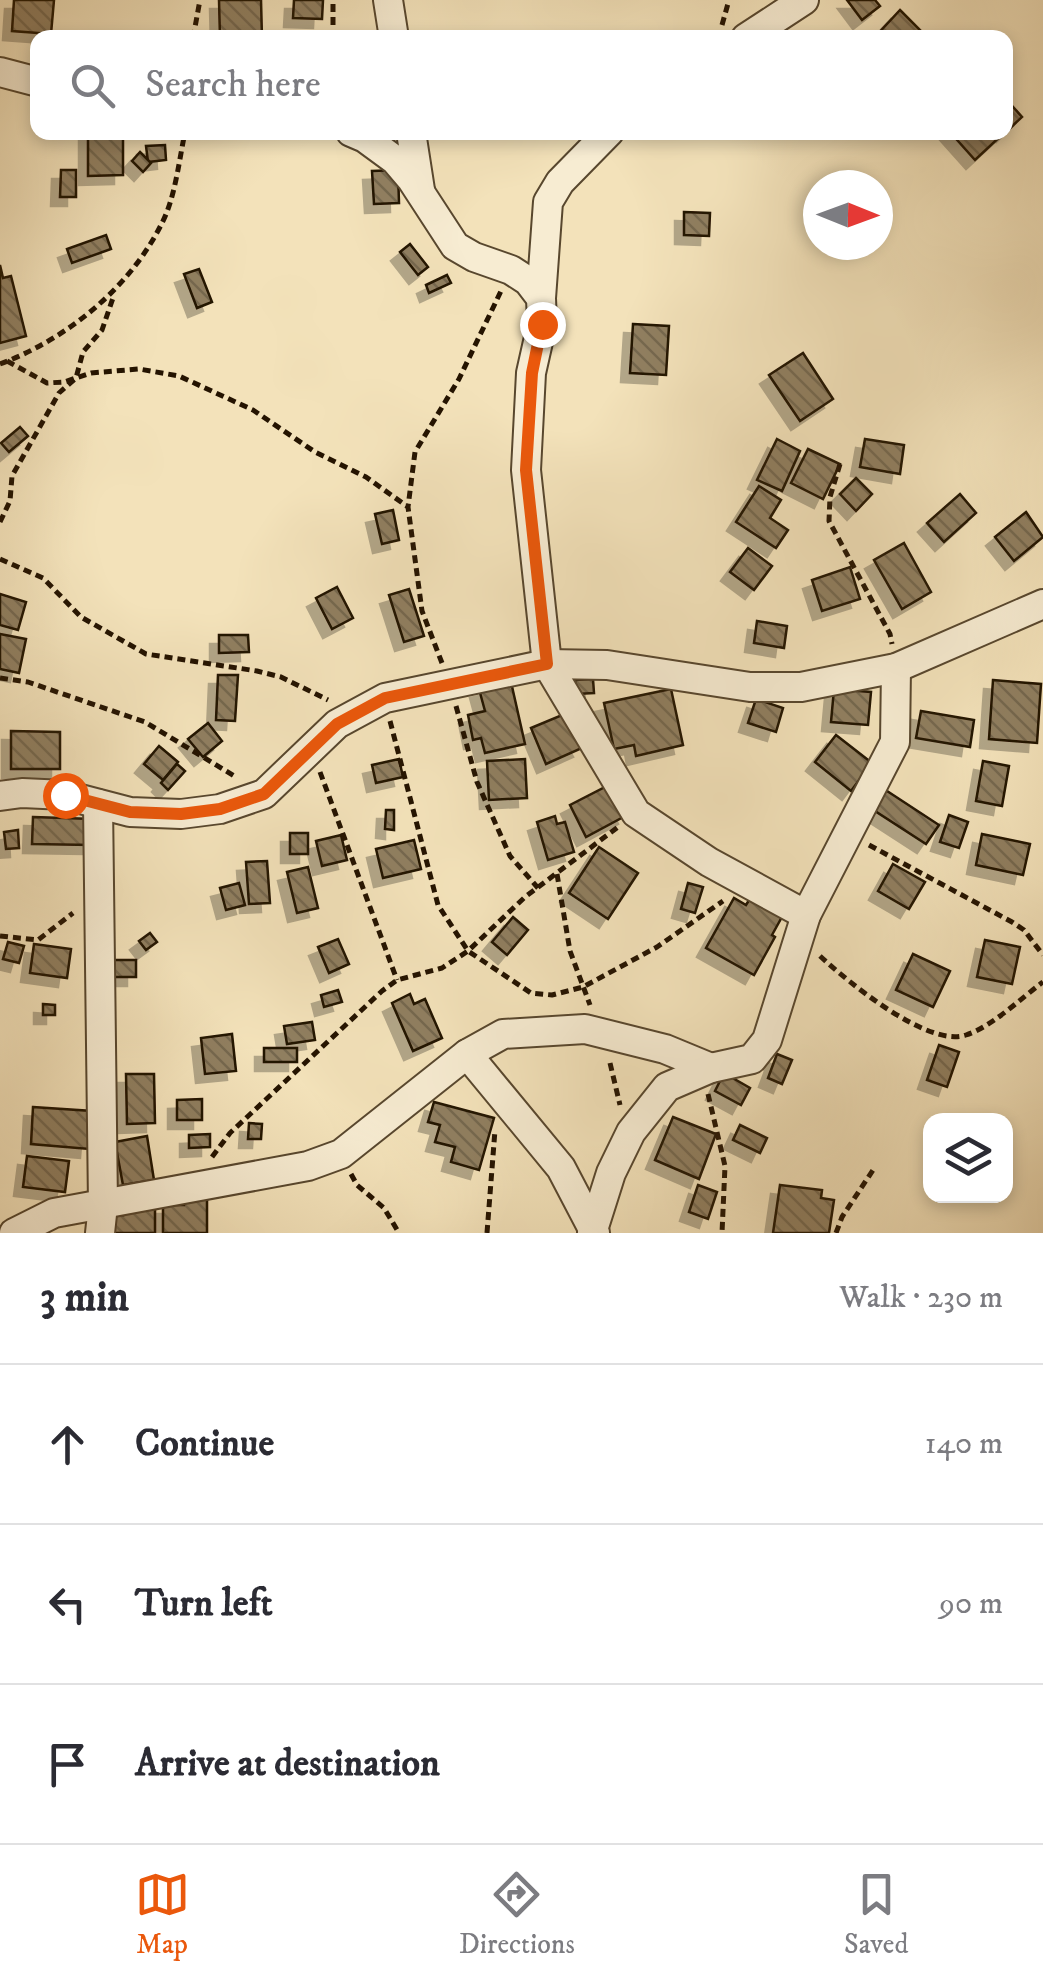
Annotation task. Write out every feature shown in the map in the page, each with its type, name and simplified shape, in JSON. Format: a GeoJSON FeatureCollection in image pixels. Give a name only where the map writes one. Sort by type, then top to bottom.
{"type":"FeatureCollection","features":[{"type":"Feature","properties":{"kind":"street"},"geometry":{"type":"LineString","coordinates":[[388,0],[393,30]]}},
{"type":"Feature","properties":{"kind":"street"},"geometry":{"type":"LineString","coordinates":[[758,30],[804,0]]}},
{"type":"Feature","properties":{"kind":"street"},"geometry":{"type":"LineString","coordinates":[[0,72],[30,80]]}},
{"type":"Feature","properties":{"kind":"street"},"geometry":{"type":"LineString","coordinates":[[368,140],[395,160],[456,246],[511,270],[528,281],[541,298]]}},
{"type":"Feature","properties":{"kind":"street"},"geometry":{"type":"LineString","coordinates":[[411,140],[422,197]]}},
{"type":"Feature","properties":{"kind":"street"},"geometry":{"type":"LineString","coordinates":[[601,140],[560,182],[548,202],[542,324],[532,373],[526,470],[547,664],[636,814],[748,884],[803,926]]}},
{"type":"Feature","properties":{"kind":"street"},"geometry":{"type":"LineString","coordinates":[[0,796],[22,792],[65,795],[130,812],[181,814],[220,809],[264,794],[337,724],[385,698],[547,664],[607,666],[767,687],[802,687],[896,668],[1043,604]]}},
{"type":"Feature","properties":{"kind":"street"},"geometry":{"type":"LineString","coordinates":[[593,1230],[626,1143],[667,1087],[760,1052],[782,998],[803,926],[895,742],[896,668]]}},
{"type":"Feature","properties":{"kind":"street"},"geometry":{"type":"LineString","coordinates":[[98,804],[101,1219]]}},
{"type":"Feature","properties":{"kind":"street"},"geometry":{"type":"LineString","coordinates":[[14,1233],[54,1213],[101,1219],[190,1188],[308,1166],[340,1154],[467,1054],[503,1034],[585,1030],[665,1050],[704,1071]]}},
{"type":"Feature","properties":{"kind":"street"},"geometry":{"type":"LineString","coordinates":[[467,1054],[561,1168],[593,1230]]}},
{"type":"Feature","properties":{"kind":"path"},"geometry":{"type":"LineString","coordinates":[[194,30],[200,0]]}},
{"type":"Feature","properties":{"kind":"path"},"geometry":{"type":"LineString","coordinates":[[333,30],[334,0]]}},
{"type":"Feature","properties":{"kind":"path"},"geometry":{"type":"LineString","coordinates":[[721,30],[729,0]]}},
{"type":"Feature","properties":{"kind":"path"},"geometry":{"type":"LineString","coordinates":[[0,522],[10,501],[12,476],[60,393],[76,378],[83,352],[102,330],[115,292],[163,222],[182,140]]}},
{"type":"Feature","properties":{"kind":"path"},"geometry":{"type":"LineString","coordinates":[[511,270],[460,379],[416,452],[408,507],[422,612],[450,684],[477,782],[510,856],[538,888]]}},
{"type":"Feature","properties":{"kind":"path"},"geometry":{"type":"LineString","coordinates":[[4,363],[60,332],[115,292]]}},
{"type":"Feature","properties":{"kind":"path"},"geometry":{"type":"LineString","coordinates":[[4,363],[47,382],[139,368],[178,376],[253,410],[315,452],[366,477],[408,507]]}},
{"type":"Feature","properties":{"kind":"path"},"geometry":{"type":"LineString","coordinates":[[840,464],[830,497],[829,520],[890,634],[896,668]]}},
{"type":"Feature","properties":{"kind":"path"},"geometry":{"type":"LineString","coordinates":[[0,559],[42,578],[81,617],[146,654],[281,677],[353,712]]}},
{"type":"Feature","properties":{"kind":"path"},"geometry":{"type":"LineString","coordinates":[[0,678],[28,682],[144,722],[264,794]]}},
{"type":"Feature","properties":{"kind":"path"},"geometry":{"type":"LineString","coordinates":[[385,698],[438,905],[468,951],[531,992],[552,995],[583,987],[657,946],[748,884]]}},
{"type":"Feature","properties":{"kind":"path"},"geometry":{"type":"LineString","coordinates":[[312,751],[396,980]]}},
{"type":"Feature","properties":{"kind":"path"},"geometry":{"type":"LineString","coordinates":[[190,1188],[230,1133],[396,980],[442,968],[468,951],[538,888],[636,814]]}},
{"type":"Feature","properties":{"kind":"path"},"geometry":{"type":"LineString","coordinates":[[849,834],[1012,922],[1024,930],[1043,956]]}},
{"type":"Feature","properties":{"kind":"path"},"geometry":{"type":"LineString","coordinates":[[557,874],[570,950],[617,1083],[626,1143]]}},
{"type":"Feature","properties":{"kind":"path"},"geometry":{"type":"LineString","coordinates":[[0,936],[38,940],[98,887]]}},
{"type":"Feature","properties":{"kind":"path"},"geometry":{"type":"LineString","coordinates":[[803,926],[832,966],[917,1028],[942,1038],[968,1035],[1043,982]]}},
{"type":"Feature","properties":{"kind":"path"},"geometry":{"type":"LineString","coordinates":[[704,1071],[722,1147],[722,1233]]}},
{"type":"Feature","properties":{"kind":"path"},"geometry":{"type":"LineString","coordinates":[[488,1233],[499,1092]]}},
{"type":"Feature","properties":{"kind":"path"},"geometry":{"type":"LineString","coordinates":[[340,1154],[358,1185],[384,1208],[399,1233]]}},
{"type":"Feature","properties":{"kind":"path"},"geometry":{"type":"LineString","coordinates":[[836,1233],[872,1170]]}},
{"type":"Feature","properties":{"kind":"building"},"geometry":{"type":"Polygon","coordinates":[[[14,0],[54,0],[51,30],[12,31],[14,0]]]}},
{"type":"Feature","properties":{"kind":"building"},"geometry":{"type":"Polygon","coordinates":[[[219,0],[261,0],[262,30],[220,30],[219,0]]]}},
{"type":"Feature","properties":{"kind":"building"},"geometry":{"type":"Polygon","coordinates":[[[294,0],[323,0],[322,19],[293,18],[294,0]]]}},
{"type":"Feature","properties":{"kind":"building"},"geometry":{"type":"Polygon","coordinates":[[[847,0],[875,0],[880,6],[862,20],[847,0]]]}},
{"type":"Feature","properties":{"kind":"building"},"geometry":{"type":"Polygon","coordinates":[[[900,10],[920,30],[881,30],[900,10]]]}},
{"type":"Feature","properties":{"kind":"building"},"geometry":{"type":"Polygon","coordinates":[[[1013,107],[1022,117],[1013,125],[1013,107]]]}},
{"type":"Feature","properties":{"kind":"building"},"geometry":{"type":"Polygon","coordinates":[[[88,140],[123,140],[123,175],[88,176],[88,140]]]}},
{"type":"Feature","properties":{"kind":"building"},"geometry":{"type":"Polygon","coordinates":[[[957,140],[996,140],[975,160],[957,140]]]}},
{"type":"Feature","properties":{"kind":"building"},"geometry":{"type":"Polygon","coordinates":[[[165,145],[166,160],[148,162],[146,146],[165,145]]]}},
{"type":"Feature","properties":{"kind":"building"},"geometry":{"type":"Polygon","coordinates":[[[140,152],[151,163],[143,172],[132,161],[140,152]]]}},
{"type":"Feature","properties":{"kind":"building"},"geometry":{"type":"Polygon","coordinates":[[[61,170],[76,170],[76,197],[60,197],[61,170]]]}},
{"type":"Feature","properties":{"kind":"building"},"geometry":{"type":"Polygon","coordinates":[[[398,170],[399,203],[374,204],[372,171],[398,170]]]}},
{"type":"Feature","properties":{"kind":"building"},"geometry":{"type":"Polygon","coordinates":[[[684,212],[710,213],[709,236],[684,235],[684,212]]]}},
{"type":"Feature","properties":{"kind":"building"},"geometry":{"type":"Polygon","coordinates":[[[106,235],[111,249],[72,263],[67,249],[106,235]]]}},
{"type":"Feature","properties":{"kind":"building"},"geometry":{"type":"Polygon","coordinates":[[[410,244],[428,267],[418,275],[400,252],[410,244]]]}},
{"type":"Feature","properties":{"kind":"building"},"geometry":{"type":"Polygon","coordinates":[[[0,265],[3,278],[11,276],[26,336],[0,343],[0,265]]]}},
{"type":"Feature","properties":{"kind":"building"},"geometry":{"type":"Polygon","coordinates":[[[199,269],[212,302],[197,308],[184,274],[199,269]]]}},
{"type":"Feature","properties":{"kind":"building"},"geometry":{"type":"Polygon","coordinates":[[[447,275],[451,283],[429,293],[426,285],[447,275]]]}},
{"type":"Feature","properties":{"kind":"building"},"geometry":{"type":"Polygon","coordinates":[[[633,324],[669,326],[666,375],[630,373],[633,324]]]}},
{"type":"Feature","properties":{"kind":"building"},"geometry":{"type":"Polygon","coordinates":[[[803,353],[833,399],[800,421],[769,375],[803,353]]]}},
{"type":"Feature","properties":{"kind":"building"},"geometry":{"type":"Polygon","coordinates":[[[20,427],[28,436],[9,452],[1,443],[20,427]]]}},
{"type":"Feature","properties":{"kind":"building"},"geometry":{"type":"Polygon","coordinates":[[[777,439],[800,451],[782,491],[757,480],[777,439]]]}},
{"type":"Feature","properties":{"kind":"building"},"geometry":{"type":"Polygon","coordinates":[[[865,439],[904,445],[900,474],[860,467],[865,439]]]}},
{"type":"Feature","properties":{"kind":"building"},"geometry":{"type":"Polygon","coordinates":[[[808,449],[840,464],[823,499],[791,483],[808,449]]]}},
{"type":"Feature","properties":{"kind":"building"},"geometry":{"type":"Polygon","coordinates":[[[856,478],[872,494],[856,511],[840,494],[856,478]]]}},
{"type":"Feature","properties":{"kind":"building"},"geometry":{"type":"Polygon","coordinates":[[[759,486],[781,500],[770,518],[788,530],[776,548],[736,522],[759,486]]]}},
{"type":"Feature","properties":{"kind":"building"},"geometry":{"type":"Polygon","coordinates":[[[960,494],[976,513],[944,542],[927,523],[960,494]]]}},
{"type":"Feature","properties":{"kind":"building"},"geometry":{"type":"Polygon","coordinates":[[[393,510],[399,540],[382,544],[375,514],[393,510]]]}},
{"type":"Feature","properties":{"kind":"building"},"geometry":{"type":"Polygon","coordinates":[[[1026,512],[1043,537],[1014,561],[995,537],[1026,512]]]}},
{"type":"Feature","properties":{"kind":"building"},"geometry":{"type":"Polygon","coordinates":[[[904,543],[931,592],[902,609],[874,560],[904,543]]]}},
{"type":"Feature","properties":{"kind":"building"},"geometry":{"type":"Polygon","coordinates":[[[748,548],[772,566],[754,590],[730,572],[748,548]]]}},
{"type":"Feature","properties":{"kind":"building"},"geometry":{"type":"Polygon","coordinates":[[[850,567],[860,599],[822,611],[812,580],[850,567]]]}},
{"type":"Feature","properties":{"kind":"building"},"geometry":{"type":"Polygon","coordinates":[[[337,587],[353,618],[332,629],[316,598],[337,587]]]}},
{"type":"Feature","properties":{"kind":"building"},"geometry":{"type":"Polygon","coordinates":[[[409,589],[424,636],[404,642],[389,595],[409,589]]]}},
{"type":"Feature","properties":{"kind":"building"},"geometry":{"type":"Polygon","coordinates":[[[0,594],[26,602],[18,630],[0,625],[0,594]]]}},
{"type":"Feature","properties":{"kind":"building"},"geometry":{"type":"Polygon","coordinates":[[[757,621],[787,626],[784,648],[754,643],[757,621]]]}},
{"type":"Feature","properties":{"kind":"building"},"geometry":{"type":"Polygon","coordinates":[[[0,634],[26,639],[19,673],[0,669],[0,634]]]}},
{"type":"Feature","properties":{"kind":"building"},"geometry":{"type":"Polygon","coordinates":[[[219,635],[248,635],[249,652],[219,653],[219,635]]]}},
{"type":"Feature","properties":{"kind":"building"},"geometry":{"type":"Polygon","coordinates":[[[218,675],[238,675],[235,721],[216,720],[218,675]]]}},
{"type":"Feature","properties":{"kind":"building"},"geometry":{"type":"Polygon","coordinates":[[[593,679],[594,693],[576,694],[575,680],[593,679]]]}},
{"type":"Feature","properties":{"kind":"building"},"geometry":{"type":"Polygon","coordinates":[[[993,680],[1041,684],[1037,743],[989,739],[993,680]]]}},
{"type":"Feature","properties":{"kind":"building"},"geometry":{"type":"Polygon","coordinates":[[[511,682],[525,744],[485,753],[481,738],[473,740],[468,715],[485,711],[479,689],[511,682]]]}},
{"type":"Feature","properties":{"kind":"building"},"geometry":{"type":"Polygon","coordinates":[[[671,689],[683,745],[636,756],[634,745],[614,749],[604,703],[671,689]]]}},
{"type":"Feature","properties":{"kind":"building"},"geometry":{"type":"Polygon","coordinates":[[[834,689],[871,692],[868,725],[831,722],[834,689]]]}},
{"type":"Feature","properties":{"kind":"building"},"geometry":{"type":"Polygon","coordinates":[[[756,699],[783,708],[776,732],[748,723],[756,699]]]}},
{"type":"Feature","properties":{"kind":"building"},"geometry":{"type":"Polygon","coordinates":[[[921,711],[974,720],[970,747],[916,738],[921,711]]]}},
{"type":"Feature","properties":{"kind":"building"},"geometry":{"type":"Polygon","coordinates":[[[562,715],[582,748],[546,764],[531,728],[562,715]]]}},
{"type":"Feature","properties":{"kind":"building"},"geometry":{"type":"Polygon","coordinates":[[[208,723],[222,741],[203,757],[188,739],[208,723]]]}},
{"type":"Feature","properties":{"kind":"building"},"geometry":{"type":"Polygon","coordinates":[[[11,731],[60,732],[60,769],[11,769],[11,731]]]}},
{"type":"Feature","properties":{"kind":"building"},"geometry":{"type":"Polygon","coordinates":[[[836,735],[872,763],[851,791],[815,762],[836,735]]]}},
{"type":"Feature","properties":{"kind":"building"},"geometry":{"type":"Polygon","coordinates":[[[159,746],[178,762],[163,780],[144,764],[159,746]]]}},
{"type":"Feature","properties":{"kind":"building"},"geometry":{"type":"Polygon","coordinates":[[[399,759],[403,777],[376,783],[372,765],[399,759]]]}},
{"type":"Feature","properties":{"kind":"building"},"geometry":{"type":"Polygon","coordinates":[[[525,759],[527,798],[489,800],[487,761],[525,759]]]}},
{"type":"Feature","properties":{"kind":"building"},"geometry":{"type":"Polygon","coordinates":[[[983,761],[1009,766],[1002,806],[976,801],[983,761]]]}},
{"type":"Feature","properties":{"kind":"building"},"geometry":{"type":"Polygon","coordinates":[[[177,764],[185,771],[168,790],[161,783],[177,764]]]}},
{"type":"Feature","properties":{"kind":"building"},"geometry":{"type":"Polygon","coordinates":[[[611,784],[627,815],[586,837],[570,805],[611,784]]]}},
{"type":"Feature","properties":{"kind":"building"},"geometry":{"type":"Polygon","coordinates":[[[884,789],[939,825],[926,844],[872,809],[884,789]]]}},
{"type":"Feature","properties":{"kind":"building"},"geometry":{"type":"Polygon","coordinates":[[[386,810],[394,810],[394,830],[385,829],[386,810]]]}},
{"type":"Feature","properties":{"kind":"building"},"geometry":{"type":"Polygon","coordinates":[[[949,815],[968,822],[959,848],[940,842],[949,815]]]}},
{"type":"Feature","properties":{"kind":"building"},"geometry":{"type":"Polygon","coordinates":[[[555,816],[557,824],[565,822],[574,852],[548,860],[537,822],[555,816]]]}},
{"type":"Feature","properties":{"kind":"building"},"geometry":{"type":"Polygon","coordinates":[[[33,817],[93,819],[92,845],[32,844],[33,817]]]}},
{"type":"Feature","properties":{"kind":"building"},"geometry":{"type":"Polygon","coordinates":[[[18,830],[19,848],[6,849],[4,832],[18,830]]]}},
{"type":"Feature","properties":{"kind":"building"},"geometry":{"type":"Polygon","coordinates":[[[290,833],[308,833],[308,854],[290,854],[290,833]]]}},
{"type":"Feature","properties":{"kind":"building"},"geometry":{"type":"Polygon","coordinates":[[[982,834],[1030,844],[1023,875],[976,865],[982,834]]]}},
{"type":"Feature","properties":{"kind":"building"},"geometry":{"type":"Polygon","coordinates":[[[341,835],[347,860],[322,866],[316,841],[341,835]]]}},
{"type":"Feature","properties":{"kind":"building"},"geometry":{"type":"Polygon","coordinates":[[[414,840],[421,869],[383,878],[376,849],[414,840]]]}},
{"type":"Feature","properties":{"kind":"building"},"geometry":{"type":"Polygon","coordinates":[[[599,847],[638,873],[608,919],[569,893],[599,847]]]}},
{"type":"Feature","properties":{"kind":"building"},"geometry":{"type":"Polygon","coordinates":[[[267,861],[270,903],[249,904],[246,862],[267,861]]]}},
{"type":"Feature","properties":{"kind":"building"},"geometry":{"type":"Polygon","coordinates":[[[893,864],[925,882],[909,909],[878,891],[893,864]]]}},
{"type":"Feature","properties":{"kind":"building"},"geometry":{"type":"Polygon","coordinates":[[[308,867],[318,908],[297,913],[287,872],[308,867]]]}},
{"type":"Feature","properties":{"kind":"building"},"geometry":{"type":"Polygon","coordinates":[[[239,883],[245,905],[226,910],[220,888],[239,883]]]}},
{"type":"Feature","properties":{"kind":"building"},"geometry":{"type":"Polygon","coordinates":[[[688,883],[703,887],[695,913],[681,909],[688,883]]]}},
{"type":"Feature","properties":{"kind":"building"},"geometry":{"type":"Polygon","coordinates":[[[751,897],[783,915],[754,975],[706,948],[734,898],[746,905],[751,897]]]}},
{"type":"Feature","properties":{"kind":"building"},"geometry":{"type":"Polygon","coordinates":[[[513,917],[528,930],[507,955],[492,942],[513,917]]]}},
{"type":"Feature","properties":{"kind":"building"},"geometry":{"type":"Polygon","coordinates":[[[150,933],[157,942],[146,950],[139,941],[150,933]]]}},
{"type":"Feature","properties":{"kind":"building"},"geometry":{"type":"Polygon","coordinates":[[[338,939],[349,964],[329,973],[318,947],[338,939]]]}},
{"type":"Feature","properties":{"kind":"building"},"geometry":{"type":"Polygon","coordinates":[[[985,940],[1020,947],[1012,984],[977,977],[985,940]]]}},
{"type":"Feature","properties":{"kind":"building"},"geometry":{"type":"Polygon","coordinates":[[[8,942],[24,946],[19,963],[3,959],[8,942]]]}},
{"type":"Feature","properties":{"kind":"building"},"geometry":{"type":"Polygon","coordinates":[[[34,944],[71,949],[67,978],[30,973],[34,944]]]}},
{"type":"Feature","properties":{"kind":"building"},"geometry":{"type":"Polygon","coordinates":[[[913,954],[950,971],[933,1007],[896,990],[913,954]]]}},
{"type":"Feature","properties":{"kind":"building"},"geometry":{"type":"Polygon","coordinates":[[[113,960],[136,960],[136,977],[113,977],[113,960]]]}},
{"type":"Feature","properties":{"kind":"building"},"geometry":{"type":"Polygon","coordinates":[[[338,990],[342,1002],[324,1007],[321,995],[338,990]]]}},
{"type":"Feature","properties":{"kind":"building"},"geometry":{"type":"Polygon","coordinates":[[[410,994],[414,1004],[425,999],[442,1038],[413,1051],[392,1003],[410,994]]]}},
{"type":"Feature","properties":{"kind":"building"},"geometry":{"type":"Polygon","coordinates":[[[43,1004],[55,1005],[55,1015],[43,1015],[43,1004]]]}},
{"type":"Feature","properties":{"kind":"building"},"geometry":{"type":"Polygon","coordinates":[[[312,1022],[315,1040],[287,1044],[284,1026],[312,1022]]]}},
{"type":"Feature","properties":{"kind":"building"},"geometry":{"type":"Polygon","coordinates":[[[232,1034],[236,1071],[205,1074],[201,1038],[232,1034]]]}},
{"type":"Feature","properties":{"kind":"building"},"geometry":{"type":"Polygon","coordinates":[[[939,1045],[959,1052],[947,1087],[927,1080],[939,1045]]]}},
{"type":"Feature","properties":{"kind":"building"},"geometry":{"type":"Polygon","coordinates":[[[264,1048],[297,1048],[297,1062],[264,1062],[264,1048]]]}},
{"type":"Feature","properties":{"kind":"building"},"geometry":{"type":"Polygon","coordinates":[[[777,1054],[792,1060],[782,1084],[768,1078],[777,1054]]]}},
{"type":"Feature","properties":{"kind":"building"},"geometry":{"type":"Polygon","coordinates":[[[724,1073],[750,1088],[741,1105],[715,1091],[724,1073]]]}},
{"type":"Feature","properties":{"kind":"building"},"geometry":{"type":"Polygon","coordinates":[[[126,1074],[154,1074],[155,1123],[127,1124],[126,1074]]]}},
{"type":"Feature","properties":{"kind":"building"},"geometry":{"type":"Polygon","coordinates":[[[202,1099],[202,1120],[177,1120],[177,1100],[202,1099]]]}},
{"type":"Feature","properties":{"kind":"building"},"geometry":{"type":"Polygon","coordinates":[[[434,1102],[494,1118],[479,1170],[451,1162],[455,1147],[435,1142],[440,1125],[428,1122],[434,1102]]]}},
{"type":"Feature","properties":{"kind":"building"},"geometry":{"type":"Polygon","coordinates":[[[33,1107],[92,1111],[89,1149],[31,1144],[33,1107]]]}},
{"type":"Feature","properties":{"kind":"building"},"geometry":{"type":"Polygon","coordinates":[[[673,1117],[716,1134],[699,1179],[655,1160],[673,1117]]]}},
{"type":"Feature","properties":{"kind":"building"},"geometry":{"type":"Polygon","coordinates":[[[249,1123],[262,1124],[261,1139],[248,1139],[249,1123]]]}},
{"type":"Feature","properties":{"kind":"building"},"geometry":{"type":"Polygon","coordinates":[[[740,1125],[767,1138],[760,1153],[733,1140],[740,1125]]]}},
{"type":"Feature","properties":{"kind":"building"},"geometry":{"type":"Polygon","coordinates":[[[210,1134],[210,1147],[189,1148],[189,1135],[210,1134]]]}},
{"type":"Feature","properties":{"kind":"building"},"geometry":{"type":"Polygon","coordinates":[[[147,1136],[154,1180],[123,1185],[115,1142],[147,1136]]]}},
{"type":"Feature","properties":{"kind":"building"},"geometry":{"type":"Polygon","coordinates":[[[27,1156],[69,1161],[65,1192],[23,1187],[27,1156]]]}},
{"type":"Feature","properties":{"kind":"building"},"geometry":{"type":"Polygon","coordinates":[[[698,1185],[717,1192],[708,1219],[689,1212],[698,1185]]]}},
{"type":"Feature","properties":{"kind":"building"},"geometry":{"type":"Polygon","coordinates":[[[780,1185],[822,1190],[821,1198],[834,1200],[829,1233],[773,1233],[780,1185]]]}},
{"type":"Feature","properties":{"kind":"building"},"geometry":{"type":"Polygon","coordinates":[[[185,1198],[207,1198],[207,1233],[163,1233],[163,1205],[184,1205],[185,1198]]]}},
{"type":"Feature","properties":{"kind":"building"},"geometry":{"type":"Polygon","coordinates":[[[123,1208],[155,1208],[155,1233],[113,1233],[113,1214],[123,1215],[123,1208]]]}},
{"type":"Feature","properties":{"kind":"route"},"geometry":{"type":"LineString","coordinates":[[65,795],[130,812],[181,814],[220,809],[264,794],[353,712],[385,698],[547,664],[526,470],[532,373],[542,324]]}}]}
